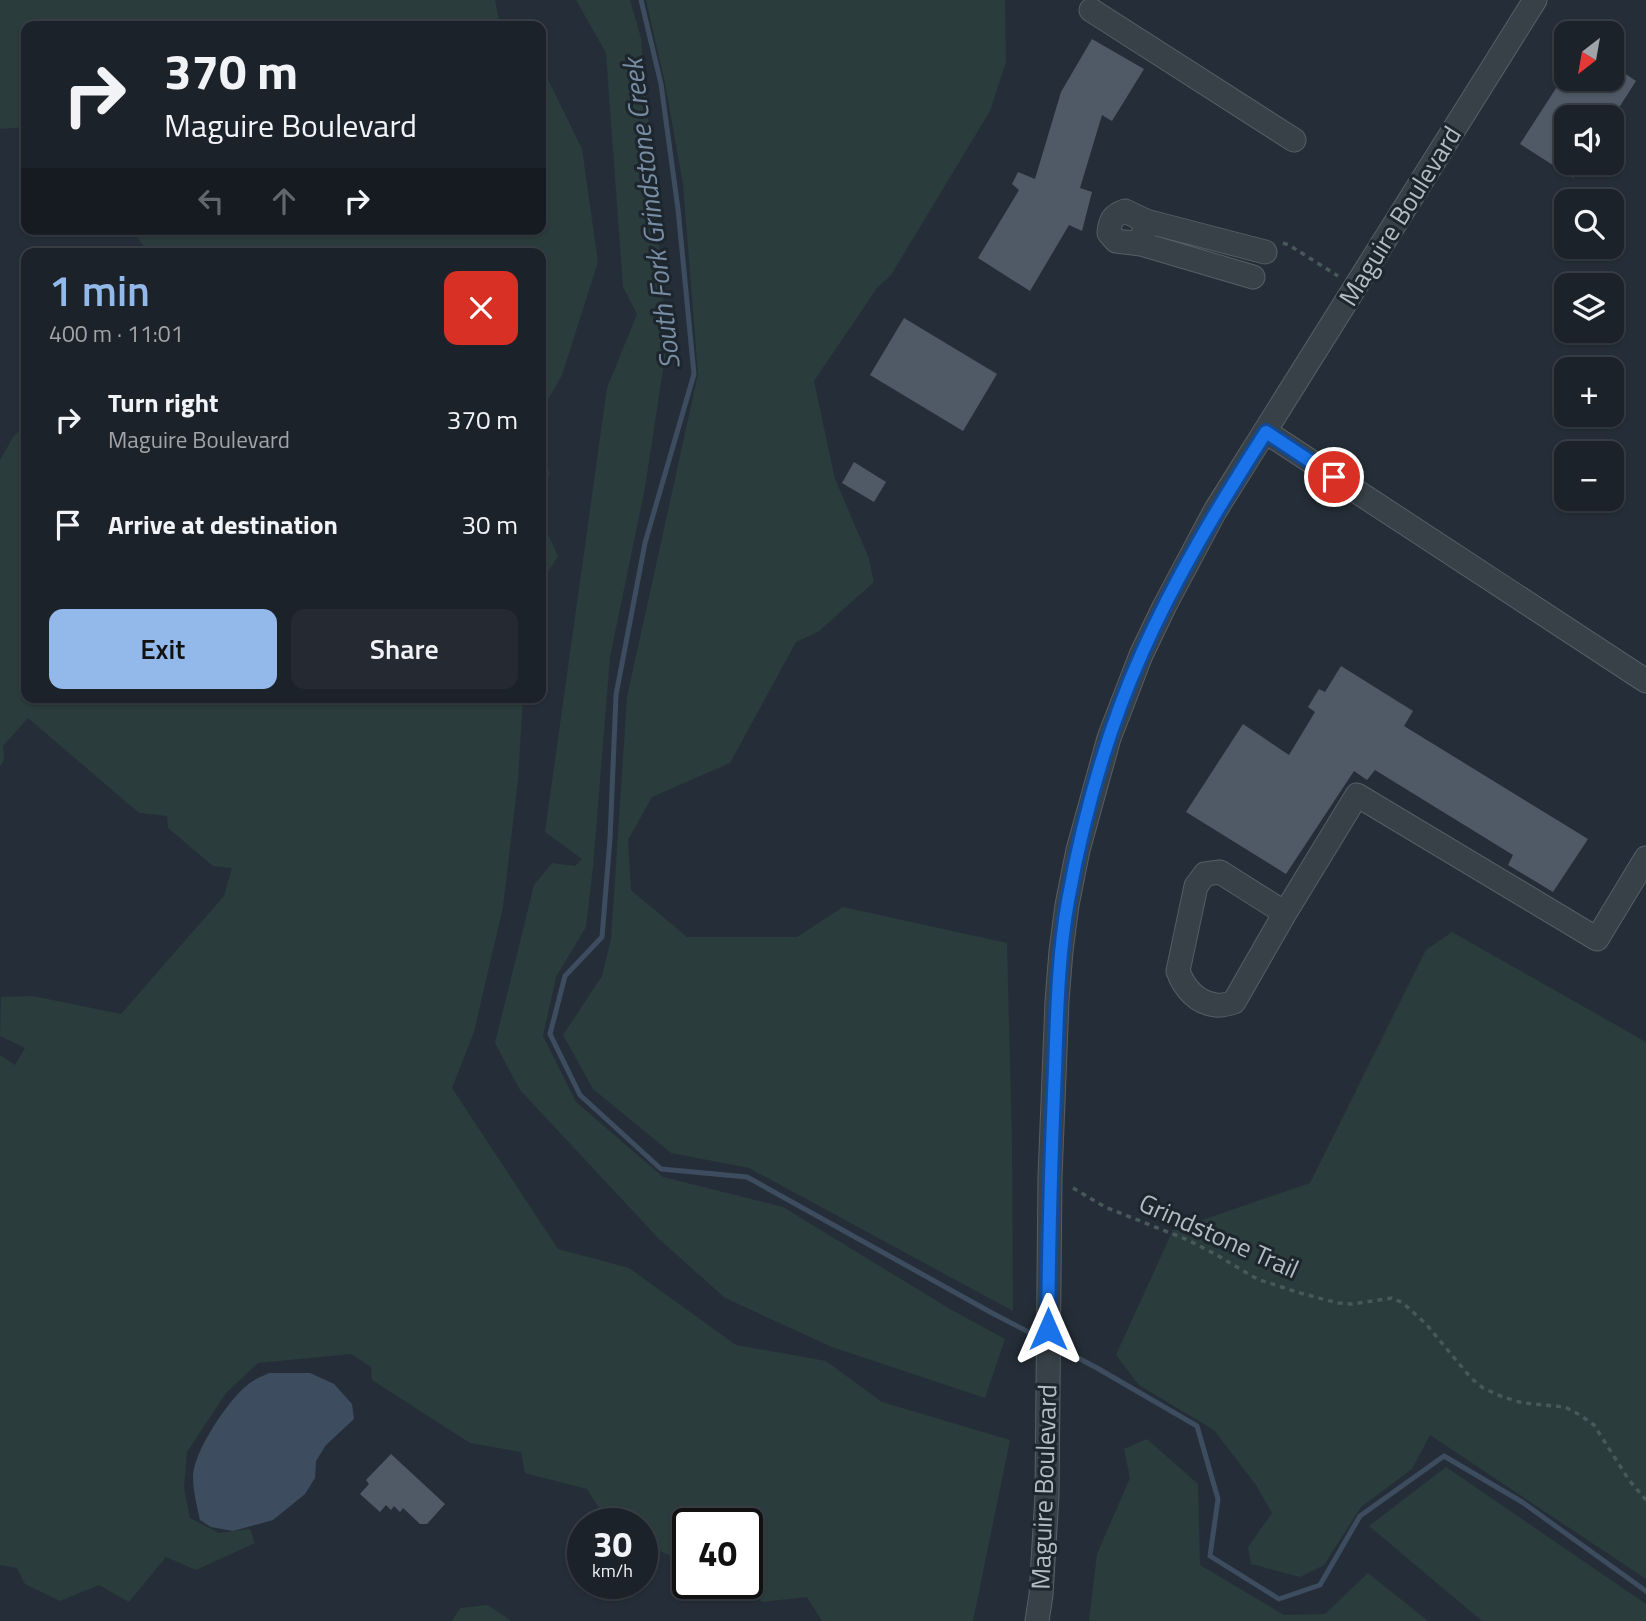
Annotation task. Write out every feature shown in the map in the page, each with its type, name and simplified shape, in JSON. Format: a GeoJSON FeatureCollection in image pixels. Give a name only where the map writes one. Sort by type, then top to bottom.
{"type":"FeatureCollection","features":[{"type":"Feature","properties":{"kind":"street","name":"Maguire Boulevard"},"geometry":{"type":"LineString","coordinates":[[1037,1621],[1047,1495],[1050,1177],[1057,1001],[1067,905],[1078,850],[1109,738],[1141,655],[1191,554],[1535,0]]}},
{"type":"Feature","properties":{"kind":"street"},"geometry":{"type":"LineString","coordinates":[[1091,10],[1294,140]]}},
{"type":"Feature","properties":{"kind":"street"},"geometry":{"type":"LineString","coordinates":[[1254,277],[1141,244],[1116,240],[1109,233],[1110,223],[1115,215],[1125,211],[1146,221],[1265,252]]}},
{"type":"Feature","properties":{"kind":"street"},"geometry":{"type":"LineString","coordinates":[[1141,244],[1146,221]]}},
{"type":"Feature","properties":{"kind":"street"},"geometry":{"type":"LineString","coordinates":[[1266,432],[1646,681]]}},
{"type":"Feature","properties":{"kind":"street"},"geometry":{"type":"LineString","coordinates":[[1285,913],[1220,872],[1205,874],[1196,886],[1178,971],[1190,992],[1204,1002],[1219,1006],[1234,1002],[1357,795],[1597,939],[1646,858]]}},
{"type":"Feature","properties":{"kind":"path","name":"Grindstone Trail"},"geometry":{"type":"LineString","coordinates":[[1073,1188],[1105,1207],[1197,1245],[1257,1279],[1338,1303],[1352,1304],[1392,1298],[1403,1303],[1426,1324],[1471,1378],[1483,1388],[1523,1403],[1565,1407],[1594,1425],[1629,1480],[1646,1500]]}},
{"type":"Feature","properties":{"kind":"shaded area"},"geometry":{"type":"Polygon","coordinates":[[[0,0],[495,0],[499,21],[21,21],[21,127],[0,129],[0,0]]]}},
{"type":"Feature","properties":{"kind":"shaded area"},"geometry":{"type":"Polygon","coordinates":[[[576,0],[630,0],[641,38],[667,343],[645,488],[610,657],[586,927],[556,977],[543,1036],[576,1102],[663,1177],[783,1207],[950,1309],[1005,1339],[985,1398],[832,1347],[725,1298],[659,1239],[520,1090],[495,1043],[534,885],[552,863],[575,866],[582,859],[545,832],[607,388],[637,314],[623,287],[606,53],[576,0]]]}},
{"type":"Feature","properties":{"kind":"shaded area"},"geometry":{"type":"Polygon","coordinates":[[[646,0],[1005,0],[1006,62],[990,111],[891,275],[877,288],[814,381],[835,479],[868,556],[874,582],[818,632],[796,642],[730,763],[652,797],[628,840],[631,890],[687,937],[797,937],[843,907],[1007,943],[1013,1311],[749,1168],[671,1153],[593,1089],[563,1035],[602,976],[611,939],[627,697],[698,374],[683,184],[665,83],[646,0]]]}},
{"type":"Feature","properties":{"kind":"shaded area"},"geometry":{"type":"Polygon","coordinates":[[[546,75],[582,149],[598,262],[562,375],[546,403],[546,248],[145,248],[136,235],[546,235],[546,75]]]}},
{"type":"Feature","properties":{"kind":"shaded area"},"geometry":{"type":"Polygon","coordinates":[[[21,430],[21,703],[523,703],[518,780],[503,907],[474,1032],[452,1088],[558,1249],[629,1268],[736,1345],[826,1361],[882,1402],[1010,1440],[973,1621],[822,1621],[807,1597],[761,1602],[763,1508],[672,1508],[672,1556],[658,1550],[658,1508],[599,1508],[587,1489],[525,1473],[521,1452],[470,1443],[372,1380],[371,1367],[351,1354],[258,1363],[226,1393],[187,1452],[184,1488],[190,1518],[219,1533],[250,1529],[255,1543],[196,1570],[166,1557],[129,1602],[99,1585],[60,1601],[25,1584],[17,1568],[0,1565],[0,1055],[15,1065],[25,1048],[0,1036],[1,997],[33,996],[121,1014],[224,896],[232,868],[213,866],[168,828],[167,816],[139,813],[28,718],[3,746],[4,760],[0,767],[0,460],[13,437],[21,430]]]}},
{"type":"Feature","properties":{"kind":"shaded area"},"geometry":{"type":"Polygon","coordinates":[[[546,463],[550,473],[546,482],[546,463]]]}},
{"type":"Feature","properties":{"kind":"shaded area"},"geometry":{"type":"Polygon","coordinates":[[[546,531],[558,556],[546,575],[546,531]]]}},
{"type":"Feature","properties":{"kind":"shaded area"},"geometry":{"type":"Polygon","coordinates":[[[1452,932],[1646,1042],[1646,1579],[1430,1435],[1412,1469],[1361,1507],[1324,1565],[1300,1577],[1251,1564],[1248,1547],[1272,1513],[1256,1485],[1214,1430],[1139,1385],[1116,1355],[1173,1230],[1310,1183],[1426,950],[1452,932]]]}},
{"type":"Feature","properties":{"kind":"shaded area"},"geometry":{"type":"Polygon","coordinates":[[[1147,1439],[1198,1484],[1200,1565],[1284,1615],[1325,1614],[1368,1573],[1428,1621],[1089,1621],[1097,1554],[1130,1478],[1124,1449],[1147,1439]]]}},
{"type":"Feature","properties":{"kind":"shaded area"},"geometry":{"type":"Polygon","coordinates":[[[1446,1467],[1646,1604],[1646,1621],[1482,1621],[1369,1526],[1446,1467]]]}},
{"type":"Feature","properties":{"kind":"shaded area"},"geometry":{"type":"Polygon","coordinates":[[[488,1605],[511,1621],[452,1621],[460,1608],[488,1605]]]}},
{"type":"Feature","properties":{"kind":"water"},"geometry":{"type":"Polygon","coordinates":[[[269,1373],[310,1373],[334,1384],[352,1404],[354,1419],[326,1445],[316,1461],[315,1478],[305,1494],[273,1520],[233,1531],[211,1527],[200,1520],[194,1493],[193,1476],[199,1453],[232,1400],[250,1383],[269,1373]]]}},
{"type":"Feature","properties":{"kind":"building"},"geometry":{"type":"Polygon","coordinates":[[[1092,39],[1144,69],[1112,121],[1102,115],[1080,188],[1092,192],[1082,231],[1069,225],[1030,291],[978,258],[1019,190],[1012,184],[1018,172],[1035,179],[1061,92],[1092,39]]]}},
{"type":"Feature","properties":{"kind":"building"},"geometry":{"type":"Polygon","coordinates":[[[1624,73],[1636,81],[1621,105],[1554,105],[1554,166],[1520,144],[1554,91],[1624,91],[1624,73]]]}},
{"type":"Feature","properties":{"kind":"building"},"geometry":{"type":"Polygon","coordinates":[[[904,318],[997,374],[963,431],[870,375],[904,318]]]}},
{"type":"Feature","properties":{"kind":"building"},"geometry":{"type":"Polygon","coordinates":[[[854,462],[886,482],[874,502],[842,483],[854,462]]]}},
{"type":"Feature","properties":{"kind":"building"},"geometry":{"type":"Polygon","coordinates":[[[1341,666],[1413,711],[1404,726],[1588,839],[1553,892],[1508,865],[1513,855],[1375,770],[1367,780],[1354,771],[1286,874],[1186,812],[1243,724],[1289,755],[1315,712],[1308,707],[1319,689],[1325,692],[1341,666]]]}},
{"type":"Feature","properties":{"kind":"building"},"geometry":{"type":"Polygon","coordinates":[[[391,1454],[445,1504],[427,1524],[420,1524],[403,1508],[400,1512],[394,1506],[391,1510],[386,1505],[380,1512],[360,1494],[369,1484],[366,1480],[391,1454]]]}},
{"type":"Feature","properties":{"kind":"waterway","name":"South Fork Grindstone Creek"},"geometry":{"type":"LineString","coordinates":[[641,0],[661,84],[678,209],[694,374],[645,543],[616,695],[610,839],[602,937],[565,976],[550,1034],[580,1095],[661,1169],[747,1177],[1042,1339]]}},
{"type":"Feature","properties":{"kind":"waterway","name":"South Fork Grindstone Creek"},"geometry":{"type":"LineString","coordinates":[[1054,1345],[1197,1426],[1218,1499],[1210,1556],[1279,1599],[1320,1585],[1360,1516],[1444,1456],[1522,1502],[1646,1591]]}},
{"type":"Feature","properties":{"kind":"route"},"geometry":{"type":"LineString","coordinates":[[1048,1329],[1050,1177],[1061,951],[1078,850],[1109,738],[1141,655],[1191,554],[1266,432],[1334,477]]}}]}
